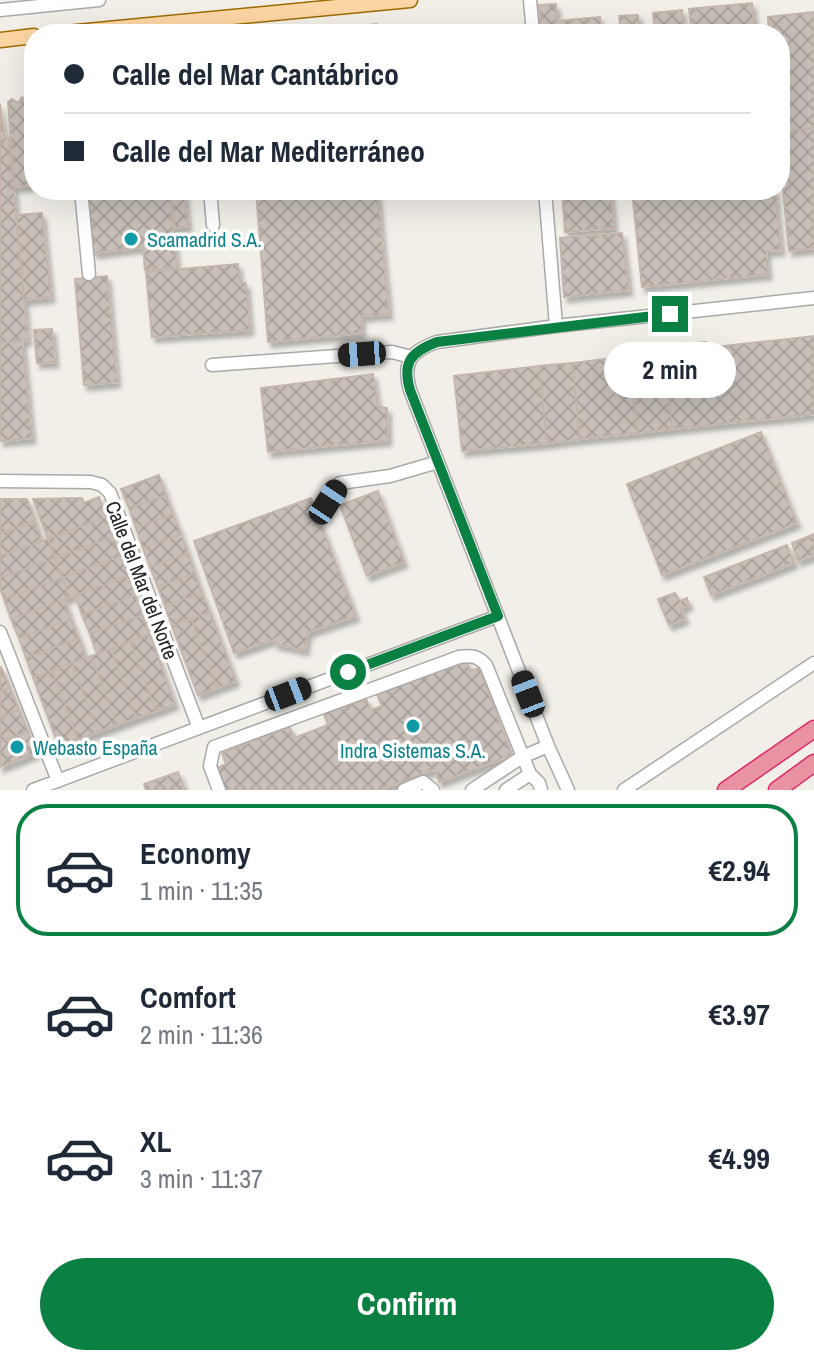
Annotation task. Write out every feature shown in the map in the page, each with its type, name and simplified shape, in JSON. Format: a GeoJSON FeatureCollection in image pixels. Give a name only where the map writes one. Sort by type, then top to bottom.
{"type":"FeatureCollection","features":[{"type":"Feature","properties":{"kind":"highway"},"geometry":{"type":"LineString","coordinates":[[726,790],[814,729]]}},
{"type":"Feature","properties":{"kind":"highway"},"geometry":{"type":"LineString","coordinates":[[777,790],[814,763]]}},
{"type":"Feature","properties":{"kind":"main road"},"geometry":{"type":"LineString","coordinates":[[175,24],[256,7],[401,1]]}},
{"type":"Feature","properties":{"kind":"main road"},"geometry":{"type":"LineString","coordinates":[[0,40],[24,37]]}},
{"type":"Feature","properties":{"kind":"street"},"geometry":{"type":"LineString","coordinates":[[0,10],[99,0]]}},
{"type":"Feature","properties":{"kind":"street"},"geometry":{"type":"LineString","coordinates":[[530,0],[532,24]]}},
{"type":"Feature","properties":{"kind":"street"},"geometry":{"type":"LineString","coordinates":[[82,200],[89,274]]}},
{"type":"Feature","properties":{"kind":"street"},"geometry":{"type":"LineString","coordinates":[[211,200],[213,225]]}},
{"type":"Feature","properties":{"kind":"street"},"geometry":{"type":"LineString","coordinates":[[546,200],[556,326]]}},
{"type":"Feature","properties":{"kind":"street"},"geometry":{"type":"LineString","coordinates":[[568,790],[548,746],[406,376],[411,357],[419,349],[437,342],[814,298]]}},
{"type":"Feature","properties":{"kind":"street"},"geometry":{"type":"LineString","coordinates":[[212,365],[392,352],[411,357]]}},
{"type":"Feature","properties":{"kind":"street"},"geometry":{"type":"LineString","coordinates":[[328,502],[340,483],[390,476],[438,462]]}},
{"type":"Feature","properties":{"kind":"street","name":"Calle del Mar del Norte"},"geometry":{"type":"LineString","coordinates":[[0,481],[91,482],[102,485],[110,493],[199,728]]}},
{"type":"Feature","properties":{"kind":"street"},"geometry":{"type":"LineString","coordinates":[[33,790],[498,616]]}},
{"type":"Feature","properties":{"kind":"street"},"geometry":{"type":"LineString","coordinates":[[0,632],[58,781]]}},
{"type":"Feature","properties":{"kind":"street"},"geometry":{"type":"LineString","coordinates":[[219,790],[210,766],[214,747],[459,657],[469,656],[480,658],[486,665],[522,757],[541,790]]}},
{"type":"Feature","properties":{"kind":"street"},"geometry":{"type":"LineString","coordinates":[[624,790],[814,663]]}},
{"type":"Feature","properties":{"kind":"street"},"geometry":{"type":"LineString","coordinates":[[472,790],[522,757],[548,746]]}},
{"type":"Feature","properties":{"kind":"street"},"geometry":{"type":"LineString","coordinates":[[506,790],[530,774]]}},
{"type":"Feature","properties":{"kind":"street"},"geometry":{"type":"LineString","coordinates":[[404,790],[423,782],[433,790]]}},
{"type":"Feature","properties":{"kind":"building"},"geometry":{"type":"Polygon","coordinates":[[[752,3],[754,24],[691,24],[689,9],[752,3]]]}},
{"type":"Feature","properties":{"kind":"building"},"geometry":{"type":"Polygon","coordinates":[[[556,4],[557,21],[600,17],[601,24],[540,24],[539,5],[556,4]]]}},
{"type":"Feature","properties":{"kind":"building"},"geometry":{"type":"Polygon","coordinates":[[[682,10],[683,24],[654,24],[653,13],[682,10]]]}},
{"type":"Feature","properties":{"kind":"building"},"geometry":{"type":"Polygon","coordinates":[[[814,12],[814,128],[790,131],[790,24],[768,24],[768,17],[814,12]]]}},
{"type":"Feature","properties":{"kind":"building"},"geometry":{"type":"Polygon","coordinates":[[[638,15],[639,24],[620,24],[619,16],[638,15]]]}},
{"type":"Feature","properties":{"kind":"building"},"geometry":{"type":"Polygon","coordinates":[[[22,97],[24,99],[24,186],[14,187],[8,102],[12,99],[18,103],[22,97]]]}},
{"type":"Feature","properties":{"kind":"building"},"geometry":{"type":"Polygon","coordinates":[[[0,104],[5,138],[9,138],[28,340],[0,343],[0,104]]]}},
{"type":"Feature","properties":{"kind":"building"},"geometry":{"type":"Polygon","coordinates":[[[814,128],[814,248],[789,251],[784,200],[790,200],[790,131],[814,128]]]}},
{"type":"Feature","properties":{"kind":"building","name":"Scamadrid S.A."},"geometry":{"type":"Polygon","coordinates":[[[84,200],[171,200],[177,268],[145,270],[143,247],[94,253],[93,248],[88,248],[84,200]]]}},
{"type":"Feature","properties":{"kind":"building"},"geometry":{"type":"Polygon","coordinates":[[[172,200],[185,200],[188,226],[175,228],[172,200]]]}},
{"type":"Feature","properties":{"kind":"building"},"geometry":{"type":"Polygon","coordinates":[[[257,200],[378,200],[389,314],[361,316],[362,333],[268,342],[257,200]]]}},
{"type":"Feature","properties":{"kind":"building"},"geometry":{"type":"Polygon","coordinates":[[[563,200],[611,200],[614,228],[565,232],[563,200]]]}},
{"type":"Feature","properties":{"kind":"building"},"geometry":{"type":"Polygon","coordinates":[[[633,200],[776,200],[781,250],[766,251],[768,274],[642,287],[633,200]]]}},
{"type":"Feature","properties":{"kind":"building"},"geometry":{"type":"Polygon","coordinates":[[[42,213],[51,297],[24,300],[16,215],[42,213]]]}},
{"type":"Feature","properties":{"kind":"building"},"geometry":{"type":"Polygon","coordinates":[[[622,233],[629,290],[564,297],[560,238],[622,233]]]}},
{"type":"Feature","properties":{"kind":"building"},"geometry":{"type":"Polygon","coordinates":[[[238,264],[240,283],[246,283],[250,330],[152,337],[146,272],[238,264]]]}},
{"type":"Feature","properties":{"kind":"building"},"geometry":{"type":"Polygon","coordinates":[[[107,276],[117,382],[84,385],[75,279],[107,276]]]}},
{"type":"Feature","properties":{"kind":"building"},"geometry":{"type":"Polygon","coordinates":[[[52,329],[55,362],[37,363],[34,330],[52,329]]]}},
{"type":"Feature","properties":{"kind":"building"},"geometry":{"type":"Polygon","coordinates":[[[814,336],[814,414],[672,429],[667,382],[701,379],[697,343],[706,342],[706,348],[814,336]]]}},
{"type":"Feature","properties":{"kind":"building"},"geometry":{"type":"Polygon","coordinates":[[[22,341],[32,438],[0,441],[0,343],[22,341]]]}},
{"type":"Feature","properties":{"kind":"building"},"geometry":{"type":"Polygon","coordinates":[[[629,356],[638,433],[580,439],[572,363],[629,356]]]}},
{"type":"Feature","properties":{"kind":"building"},"geometry":{"type":"Polygon","coordinates":[[[572,363],[580,439],[547,443],[539,366],[572,363]]]}},
{"type":"Feature","properties":{"kind":"building"},"geometry":{"type":"Polygon","coordinates":[[[539,366],[547,443],[462,451],[454,376],[539,366]]]}},
{"type":"Feature","properties":{"kind":"building"},"geometry":{"type":"Polygon","coordinates":[[[373,374],[378,407],[387,408],[388,440],[268,452],[261,388],[373,374]]]}},
{"type":"Feature","properties":{"kind":"building"},"geometry":{"type":"Polygon","coordinates":[[[667,382],[672,429],[638,433],[633,386],[667,382]]]}},
{"type":"Feature","properties":{"kind":"building"},"geometry":{"type":"Polygon","coordinates":[[[761,432],[797,523],[662,575],[627,484],[761,432]]]}},
{"type":"Feature","properties":{"kind":"building"},"geometry":{"type":"Polygon","coordinates":[[[159,475],[166,495],[129,508],[121,489],[159,475]]]}},
{"type":"Feature","properties":{"kind":"building"},"geometry":{"type":"Polygon","coordinates":[[[378,491],[404,562],[367,576],[340,505],[378,491]]]}},
{"type":"Feature","properties":{"kind":"building"},"geometry":{"type":"Polygon","coordinates":[[[166,495],[173,514],[136,528],[129,508],[166,495]]]}},
{"type":"Feature","properties":{"kind":"building"},"geometry":{"type":"Polygon","coordinates":[[[99,497],[106,517],[48,539],[33,499],[82,498],[84,503],[99,497]]]}},
{"type":"Feature","properties":{"kind":"building"},"geometry":{"type":"Polygon","coordinates":[[[311,498],[356,616],[308,632],[305,650],[275,644],[274,639],[234,653],[194,541],[311,498]]]}},
{"type":"Feature","properties":{"kind":"building"},"geometry":{"type":"Polygon","coordinates":[[[0,499],[27,499],[35,521],[0,534],[0,499]]]}},
{"type":"Feature","properties":{"kind":"building"},"geometry":{"type":"Polygon","coordinates":[[[173,514],[181,534],[143,548],[136,528],[173,514]]]}},
{"type":"Feature","properties":{"kind":"building"},"geometry":{"type":"Polygon","coordinates":[[[106,517],[113,537],[55,558],[48,539],[106,517]]]}},
{"type":"Feature","properties":{"kind":"building"},"geometry":{"type":"Polygon","coordinates":[[[35,521],[42,541],[0,556],[0,534],[35,521]]]}},
{"type":"Feature","properties":{"kind":"building"},"geometry":{"type":"Polygon","coordinates":[[[181,534],[188,553],[150,567],[143,548],[181,534]]]}},
{"type":"Feature","properties":{"kind":"building"},"geometry":{"type":"Polygon","coordinates":[[[814,534],[814,555],[798,561],[792,543],[814,534]]]}},
{"type":"Feature","properties":{"kind":"building"},"geometry":{"type":"Polygon","coordinates":[[[113,537],[121,556],[62,578],[55,558],[113,537]]]}},
{"type":"Feature","properties":{"kind":"building"},"geometry":{"type":"Polygon","coordinates":[[[48,539],[55,558],[0,578],[0,556],[48,539]]]}},
{"type":"Feature","properties":{"kind":"building"},"geometry":{"type":"Polygon","coordinates":[[[787,545],[794,563],[711,595],[704,577],[787,545]]]}},
{"type":"Feature","properties":{"kind":"building"},"geometry":{"type":"Polygon","coordinates":[[[188,553],[195,573],[158,587],[150,567],[188,553]]]}},
{"type":"Feature","properties":{"kind":"building"},"geometry":{"type":"Polygon","coordinates":[[[121,556],[128,576],[70,597],[62,578],[121,556]]]}},
{"type":"Feature","properties":{"kind":"building"},"geometry":{"type":"Polygon","coordinates":[[[55,558],[62,578],[4,599],[0,578],[55,558]]]}},
{"type":"Feature","properties":{"kind":"building"},"geometry":{"type":"Polygon","coordinates":[[[195,573],[202,593],[165,606],[158,587],[195,573]]]}},
{"type":"Feature","properties":{"kind":"building"},"geometry":{"type":"Polygon","coordinates":[[[128,576],[135,595],[82,615],[75,595],[128,576]]]}},
{"type":"Feature","properties":{"kind":"building"},"geometry":{"type":"Polygon","coordinates":[[[62,578],[70,597],[11,619],[4,599],[62,578]]]}},
{"type":"Feature","properties":{"kind":"building"},"geometry":{"type":"Polygon","coordinates":[[[202,593],[210,612],[172,626],[165,606],[202,593]]]}},
{"type":"Feature","properties":{"kind":"building"},"geometry":{"type":"Polygon","coordinates":[[[675,593],[680,601],[687,598],[689,605],[681,608],[685,619],[669,625],[658,599],[675,593]]]}},
{"type":"Feature","properties":{"kind":"building"},"geometry":{"type":"Polygon","coordinates":[[[135,595],[142,615],[90,634],[82,615],[135,595]]]}},
{"type":"Feature","properties":{"kind":"building"},"geometry":{"type":"Polygon","coordinates":[[[64,599],[71,619],[19,638],[11,619],[64,599]]]}},
{"type":"Feature","properties":{"kind":"building"},"geometry":{"type":"Polygon","coordinates":[[[210,612],[236,681],[217,688],[191,619],[210,612]]]}},
{"type":"Feature","properties":{"kind":"building"},"geometry":{"type":"Polygon","coordinates":[[[142,615],[150,634],[97,654],[90,634],[142,615]]]}},
{"type":"Feature","properties":{"kind":"building"},"geometry":{"type":"Polygon","coordinates":[[[71,619],[79,638],[26,658],[19,638],[71,619]]]}},
{"type":"Feature","properties":{"kind":"building"},"geometry":{"type":"Polygon","coordinates":[[[191,619],[217,688],[198,695],[172,626],[191,619]]]}},
{"type":"Feature","properties":{"kind":"building"},"geometry":{"type":"Polygon","coordinates":[[[150,634],[175,704],[156,711],[130,641],[150,634]]]}},
{"type":"Feature","properties":{"kind":"building"},"geometry":{"type":"Polygon","coordinates":[[[79,638],[86,658],[33,677],[26,658],[79,638]]]}},
{"type":"Feature","properties":{"kind":"building"},"geometry":{"type":"Polygon","coordinates":[[[130,641],[156,711],[136,718],[111,649],[130,641]]]}},
{"type":"Feature","properties":{"kind":"building"},"geometry":{"type":"Polygon","coordinates":[[[111,649],[136,718],[117,725],[91,656],[111,649]]]}},
{"type":"Feature","properties":{"kind":"building"},"geometry":{"type":"Polygon","coordinates":[[[91,656],[117,725],[98,732],[72,663],[91,656]]]}},
{"type":"Feature","properties":{"kind":"building","name":"Indra Sistemas S.A."},"geometry":{"type":"Polygon","coordinates":[[[467,661],[470,671],[479,668],[512,755],[439,782],[435,769],[379,790],[225,790],[217,768],[226,764],[222,753],[290,727],[294,738],[328,725],[324,714],[366,699],[371,710],[382,706],[377,694],[467,661]]]}},
{"type":"Feature","properties":{"kind":"building"},"geometry":{"type":"Polygon","coordinates":[[[72,663],[98,732],[78,740],[52,670],[72,663]]]}},
{"type":"Feature","properties":{"kind":"building"},"geometry":{"type":"Polygon","coordinates":[[[0,668],[10,688],[0,692],[0,668]]]}},
{"type":"Feature","properties":{"kind":"building"},"geometry":{"type":"Polygon","coordinates":[[[52,670],[78,740],[59,747],[33,677],[52,670]]]}},
{"type":"Feature","properties":{"kind":"building"},"geometry":{"type":"Polygon","coordinates":[[[10,688],[19,710],[0,717],[0,692],[10,688]]]}},
{"type":"Feature","properties":{"kind":"building"},"geometry":{"type":"Polygon","coordinates":[[[19,710],[28,731],[0,742],[0,717],[19,710]]]}},
{"type":"Feature","properties":{"kind":"building","name":"Webasto España"},"geometry":{"type":"Polygon","coordinates":[[[28,731],[36,753],[0,767],[0,742],[28,731]]]}},
{"type":"Feature","properties":{"kind":"building"},"geometry":{"type":"Polygon","coordinates":[[[178,772],[185,790],[146,790],[144,784],[178,772]]]}},
{"type":"Feature","properties":{"kind":"place","name":"Scamadrid S.A."},"geometry":{"type":"Point","coordinates":[131,239]}},
{"type":"Feature","properties":{"kind":"place","name":"Indra Sistemas S.A."},"geometry":{"type":"Point","coordinates":[413,726]}},
{"type":"Feature","properties":{"kind":"place","name":"Webasto España"},"geometry":{"type":"Point","coordinates":[17,747]}},
{"type":"Feature","properties":{"kind":"route"},"geometry":{"type":"LineString","coordinates":[[348,672],[498,616],[410,390],[406,376],[411,357],[419,349],[437,342],[670,314]]}}]}
